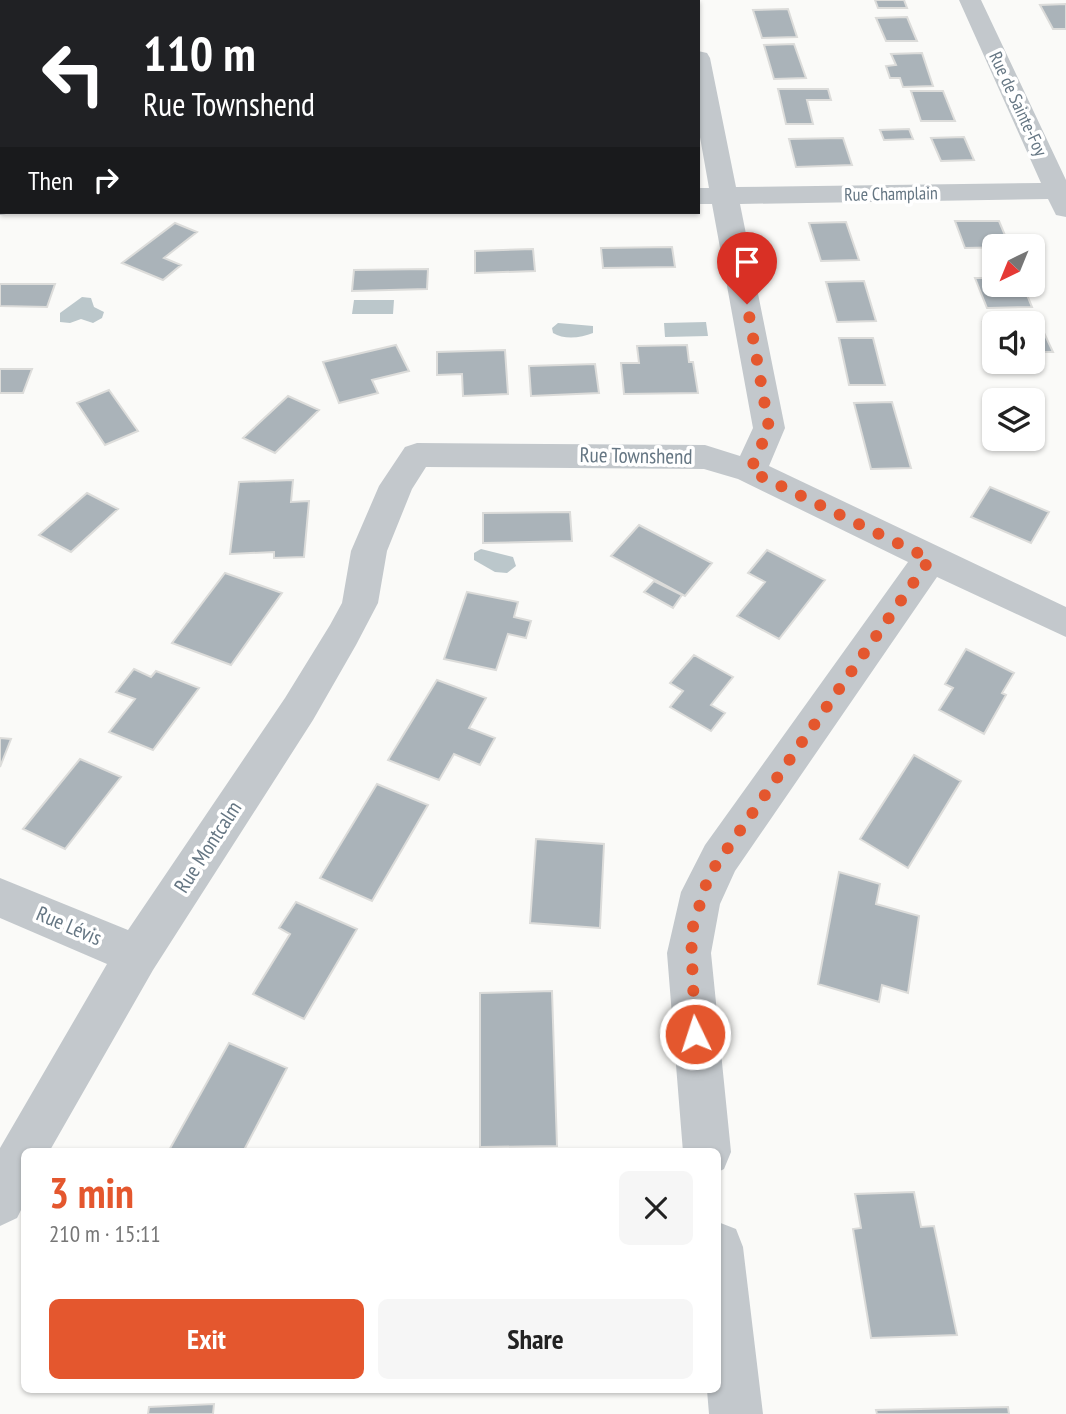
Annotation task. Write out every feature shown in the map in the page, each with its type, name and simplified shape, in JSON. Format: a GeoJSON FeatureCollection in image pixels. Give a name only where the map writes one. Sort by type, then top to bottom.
{"type":"FeatureCollection","features":[{"type":"Feature","properties":{"kind":"street","name":"Rue de Sainte-Foy"},"geometry":{"type":"LineString","coordinates":[[970,0],[1062,200]]}},
{"type":"Feature","properties":{"kind":"street"},"geometry":{"type":"LineString","coordinates":[[700,78],[712,196],[769,428],[750,471]]}},
{"type":"Feature","properties":{"kind":"street","name":"Rue Champlain"},"geometry":{"type":"LineString","coordinates":[[712,196],[1062,200]]}},
{"type":"Feature","properties":{"kind":"street","name":"Rue Townshend"},"geometry":{"type":"LineString","coordinates":[[396,486],[417,454],[705,457],[750,471],[1066,624]]}},
{"type":"Feature","properties":{"kind":"street","name":"Rue Montcalm"},"geometry":{"type":"LineString","coordinates":[[26,1148],[138,955],[299,709],[343,635],[360,603],[369,551],[396,486]]}},
{"type":"Feature","properties":{"kind":"street"},"geometry":{"type":"LineString","coordinates":[[707,1148],[690,953],[691,933],[701,893],[720,858],[930,559]]}},
{"type":"Feature","properties":{"kind":"street","name":"Rue Lévis"},"geometry":{"type":"LineString","coordinates":[[0,898],[138,955]]}},
{"type":"Feature","properties":{"kind":"street","name":"Rue Montcalm"},"geometry":{"type":"LineString","coordinates":[[0,1201],[21,1158]]}},
{"type":"Feature","properties":{"kind":"street"},"geometry":{"type":"LineString","coordinates":[[721,1275],[736,1414]]}},
{"type":"Feature","properties":{"kind":"shaded area"},"geometry":{"type":"Polygon","coordinates":[[[82,297],[91,298],[94,307],[104,312],[102,318],[93,323],[81,319],[70,323],[60,322],[60,313],[82,297]]]}},
{"type":"Feature","properties":{"kind":"shaded area"},"geometry":{"type":"Polygon","coordinates":[[[354,300],[394,300],[393,314],[352,314],[354,300]]]}},
{"type":"Feature","properties":{"kind":"shaded area"},"geometry":{"type":"Polygon","coordinates":[[[706,322],[708,336],[665,337],[664,323],[706,322]]]}},
{"type":"Feature","properties":{"kind":"shaded area"},"geometry":{"type":"Polygon","coordinates":[[[558,323],[593,326],[593,333],[562,337],[553,333],[552,328],[558,323]]]}},
{"type":"Feature","properties":{"kind":"shaded area"},"geometry":{"type":"Polygon","coordinates":[[[481,549],[513,557],[516,566],[507,573],[495,572],[474,560],[474,553],[481,549]]]}},
{"type":"Feature","properties":{"kind":"building"},"geometry":{"type":"Polygon","coordinates":[[[875,0],[904,0],[907,8],[878,8],[875,0]]]}},
{"type":"Feature","properties":{"kind":"building"},"geometry":{"type":"Polygon","coordinates":[[[1066,4],[1066,29],[1053,29],[1040,5],[1066,4]]]}},
{"type":"Feature","properties":{"kind":"building"},"geometry":{"type":"Polygon","coordinates":[[[788,9],[797,37],[762,38],[753,10],[788,9]]]}},
{"type":"Feature","properties":{"kind":"building"},"geometry":{"type":"Polygon","coordinates":[[[907,17],[917,41],[886,41],[876,18],[907,17]]]}},
{"type":"Feature","properties":{"kind":"building"},"geometry":{"type":"Polygon","coordinates":[[[794,44],[806,78],[774,79],[764,45],[794,44]]]}},
{"type":"Feature","properties":{"kind":"building"},"geometry":{"type":"Polygon","coordinates":[[[922,53],[933,86],[903,87],[900,78],[890,78],[886,66],[896,65],[891,54],[922,53]]]}},
{"type":"Feature","properties":{"kind":"building"},"geometry":{"type":"Polygon","coordinates":[[[778,89],[828,89],[831,100],[807,100],[813,124],[786,124],[778,89]]]}},
{"type":"Feature","properties":{"kind":"building"},"geometry":{"type":"Polygon","coordinates":[[[911,91],[943,91],[955,121],[921,121],[911,91]]]}},
{"type":"Feature","properties":{"kind":"building"},"geometry":{"type":"Polygon","coordinates":[[[909,129],[913,139],[884,140],[880,130],[909,129]]]}},
{"type":"Feature","properties":{"kind":"building"},"geometry":{"type":"Polygon","coordinates":[[[964,137],[974,160],[941,161],[931,138],[964,137]]]}},
{"type":"Feature","properties":{"kind":"building"},"geometry":{"type":"Polygon","coordinates":[[[843,138],[852,165],[796,167],[789,139],[843,138]]]}},
{"type":"Feature","properties":{"kind":"building"},"geometry":{"type":"Polygon","coordinates":[[[955,221],[999,221],[1004,234],[982,234],[982,248],[965,248],[955,221]]]}},
{"type":"Feature","properties":{"kind":"building"},"geometry":{"type":"Polygon","coordinates":[[[846,222],[859,260],[821,261],[809,223],[846,222]]]}},
{"type":"Feature","properties":{"kind":"building"},"geometry":{"type":"Polygon","coordinates":[[[175,223],[197,232],[164,258],[181,265],[163,280],[122,263],[175,223]]]}},
{"type":"Feature","properties":{"kind":"building"},"geometry":{"type":"Polygon","coordinates":[[[672,247],[675,267],[603,268],[601,248],[672,247]]]}},
{"type":"Feature","properties":{"kind":"building"},"geometry":{"type":"Polygon","coordinates":[[[533,249],[535,271],[475,273],[475,251],[533,249]]]}},
{"type":"Feature","properties":{"kind":"building"},"geometry":{"type":"Polygon","coordinates":[[[428,269],[427,289],[352,291],[354,270],[428,269]]]}},
{"type":"Feature","properties":{"kind":"building"},"geometry":{"type":"Polygon","coordinates":[[[975,278],[982,278],[982,296],[975,278]]]}},
{"type":"Feature","properties":{"kind":"building"},"geometry":{"type":"Polygon","coordinates":[[[864,281],[876,321],[837,322],[826,282],[864,281]]]}},
{"type":"Feature","properties":{"kind":"building"},"geometry":{"type":"Polygon","coordinates":[[[0,284],[55,284],[47,307],[0,306],[0,284]]]}},
{"type":"Feature","properties":{"kind":"building"},"geometry":{"type":"Polygon","coordinates":[[[983,298],[1028,298],[1032,307],[987,308],[983,298]]]}},
{"type":"Feature","properties":{"kind":"building"},"geometry":{"type":"Polygon","coordinates":[[[1045,335],[1053,352],[1045,352],[1045,335]]]}},
{"type":"Feature","properties":{"kind":"building"},"geometry":{"type":"Polygon","coordinates":[[[839,338],[873,338],[885,385],[849,385],[839,338]]]}},
{"type":"Feature","properties":{"kind":"building"},"geometry":{"type":"Polygon","coordinates":[[[396,345],[409,371],[372,380],[378,393],[339,403],[323,362],[396,345]]]}},
{"type":"Feature","properties":{"kind":"building"},"geometry":{"type":"Polygon","coordinates":[[[687,345],[698,393],[624,394],[621,363],[639,363],[637,346],[687,345]]]}},
{"type":"Feature","properties":{"kind":"building"},"geometry":{"type":"Polygon","coordinates":[[[505,350],[508,394],[463,396],[462,374],[437,375],[437,352],[505,350]]]}},
{"type":"Feature","properties":{"kind":"building"},"geometry":{"type":"Polygon","coordinates":[[[595,364],[599,393],[531,396],[529,366],[595,364]]]}},
{"type":"Feature","properties":{"kind":"building"},"geometry":{"type":"Polygon","coordinates":[[[0,369],[32,369],[23,393],[0,393],[0,369]]]}},
{"type":"Feature","properties":{"kind":"building"},"geometry":{"type":"Polygon","coordinates":[[[109,390],[138,431],[105,445],[77,403],[109,390]]]}},
{"type":"Feature","properties":{"kind":"building"},"geometry":{"type":"Polygon","coordinates":[[[288,396],[319,410],[275,453],[243,438],[288,396]]]}},
{"type":"Feature","properties":{"kind":"building"},"geometry":{"type":"Polygon","coordinates":[[[892,402],[911,468],[871,469],[854,403],[892,402]]]}},
{"type":"Feature","properties":{"kind":"building"},"geometry":{"type":"Polygon","coordinates":[[[293,480],[291,502],[309,501],[304,557],[274,558],[274,552],[230,554],[239,482],[293,480]]]}},
{"type":"Feature","properties":{"kind":"building"},"geometry":{"type":"Polygon","coordinates":[[[990,487],[1049,512],[1031,543],[971,517],[990,487]]]}},
{"type":"Feature","properties":{"kind":"building"},"geometry":{"type":"Polygon","coordinates":[[[87,493],[118,509],[71,552],[39,535],[87,493]]]}},
{"type":"Feature","properties":{"kind":"building"},"geometry":{"type":"Polygon","coordinates":[[[570,512],[572,541],[483,543],[483,513],[570,512]]]}},
{"type":"Feature","properties":{"kind":"building"},"geometry":{"type":"Polygon","coordinates":[[[639,525],[712,563],[685,596],[611,556],[639,525]]]}},
{"type":"Feature","properties":{"kind":"building"},"geometry":{"type":"Polygon","coordinates":[[[767,550],[825,580],[779,639],[737,616],[765,582],[748,573],[767,550]]]}},
{"type":"Feature","properties":{"kind":"building"},"geometry":{"type":"Polygon","coordinates":[[[225,573],[282,593],[231,665],[172,643],[225,573]]]}},
{"type":"Feature","properties":{"kind":"building"},"geometry":{"type":"Polygon","coordinates":[[[654,581],[682,595],[673,608],[644,592],[654,581]]]}},
{"type":"Feature","properties":{"kind":"building"},"geometry":{"type":"Polygon","coordinates":[[[467,592],[518,602],[514,617],[531,621],[526,638],[508,634],[496,670],[444,659],[467,592]]]}},
{"type":"Feature","properties":{"kind":"building"},"geometry":{"type":"Polygon","coordinates":[[[966,649],[1014,673],[1002,693],[1006,695],[984,734],[939,710],[953,688],[945,684],[966,649]]]}},
{"type":"Feature","properties":{"kind":"building"},"geometry":{"type":"Polygon","coordinates":[[[694,655],[733,677],[711,705],[725,713],[711,731],[670,707],[683,691],[670,683],[694,655]]]}},
{"type":"Feature","properties":{"kind":"building"},"geometry":{"type":"Polygon","coordinates":[[[134,669],[151,677],[156,671],[199,688],[153,750],[109,732],[135,699],[116,692],[134,669]]]}},
{"type":"Feature","properties":{"kind":"building"},"geometry":{"type":"Polygon","coordinates":[[[437,680],[486,698],[469,728],[495,738],[480,765],[454,754],[439,780],[388,760],[437,680]]]}},
{"type":"Feature","properties":{"kind":"building"},"geometry":{"type":"Polygon","coordinates":[[[0,738],[11,739],[0,767],[0,738]]]}},
{"type":"Feature","properties":{"kind":"building"},"geometry":{"type":"Polygon","coordinates":[[[914,755],[961,781],[908,868],[860,839],[914,755]]]}},
{"type":"Feature","properties":{"kind":"building"},"geometry":{"type":"Polygon","coordinates":[[[80,759],[121,777],[65,849],[23,829],[80,759]]]}},
{"type":"Feature","properties":{"kind":"building"},"geometry":{"type":"Polygon","coordinates":[[[377,784],[428,805],[372,901],[320,878],[377,784]]]}},
{"type":"Feature","properties":{"kind":"building"},"geometry":{"type":"Polygon","coordinates":[[[536,839],[604,844],[600,928],[530,923],[536,839]]]}},
{"type":"Feature","properties":{"kind":"building"},"geometry":{"type":"Polygon","coordinates":[[[839,872],[880,884],[876,904],[919,916],[908,993],[882,985],[879,1002],[818,984],[839,872]]]}},
{"type":"Feature","properties":{"kind":"building"},"geometry":{"type":"Polygon","coordinates":[[[296,902],[357,929],[304,1019],[253,994],[290,934],[279,928],[296,902]]]}},
{"type":"Feature","properties":{"kind":"building"},"geometry":{"type":"Polygon","coordinates":[[[552,991],[557,1146],[480,1147],[480,993],[552,991]]]}},
{"type":"Feature","properties":{"kind":"building"},"geometry":{"type":"Polygon","coordinates":[[[229,1043],[287,1068],[245,1148],[170,1148],[229,1043]]]}},
{"type":"Feature","properties":{"kind":"building"},"geometry":{"type":"Polygon","coordinates":[[[914,1192],[921,1227],[934,1226],[957,1335],[871,1338],[853,1229],[861,1228],[855,1194],[914,1192]]]}},
{"type":"Feature","properties":{"kind":"building"},"geometry":{"type":"Polygon","coordinates":[[[214,1404],[213,1414],[148,1414],[149,1407],[214,1404]]]}},
{"type":"Feature","properties":{"kind":"building"},"geometry":{"type":"Polygon","coordinates":[[[1008,1407],[1009,1414],[877,1414],[876,1410],[1008,1407]]]}},
{"type":"Feature","properties":{"kind":"route"},"geometry":{"type":"LineString","coordinates":[[695,1034],[691,933],[695,912],[709,875],[930,559],[750,471],[769,428],[747,304]]}}]}
